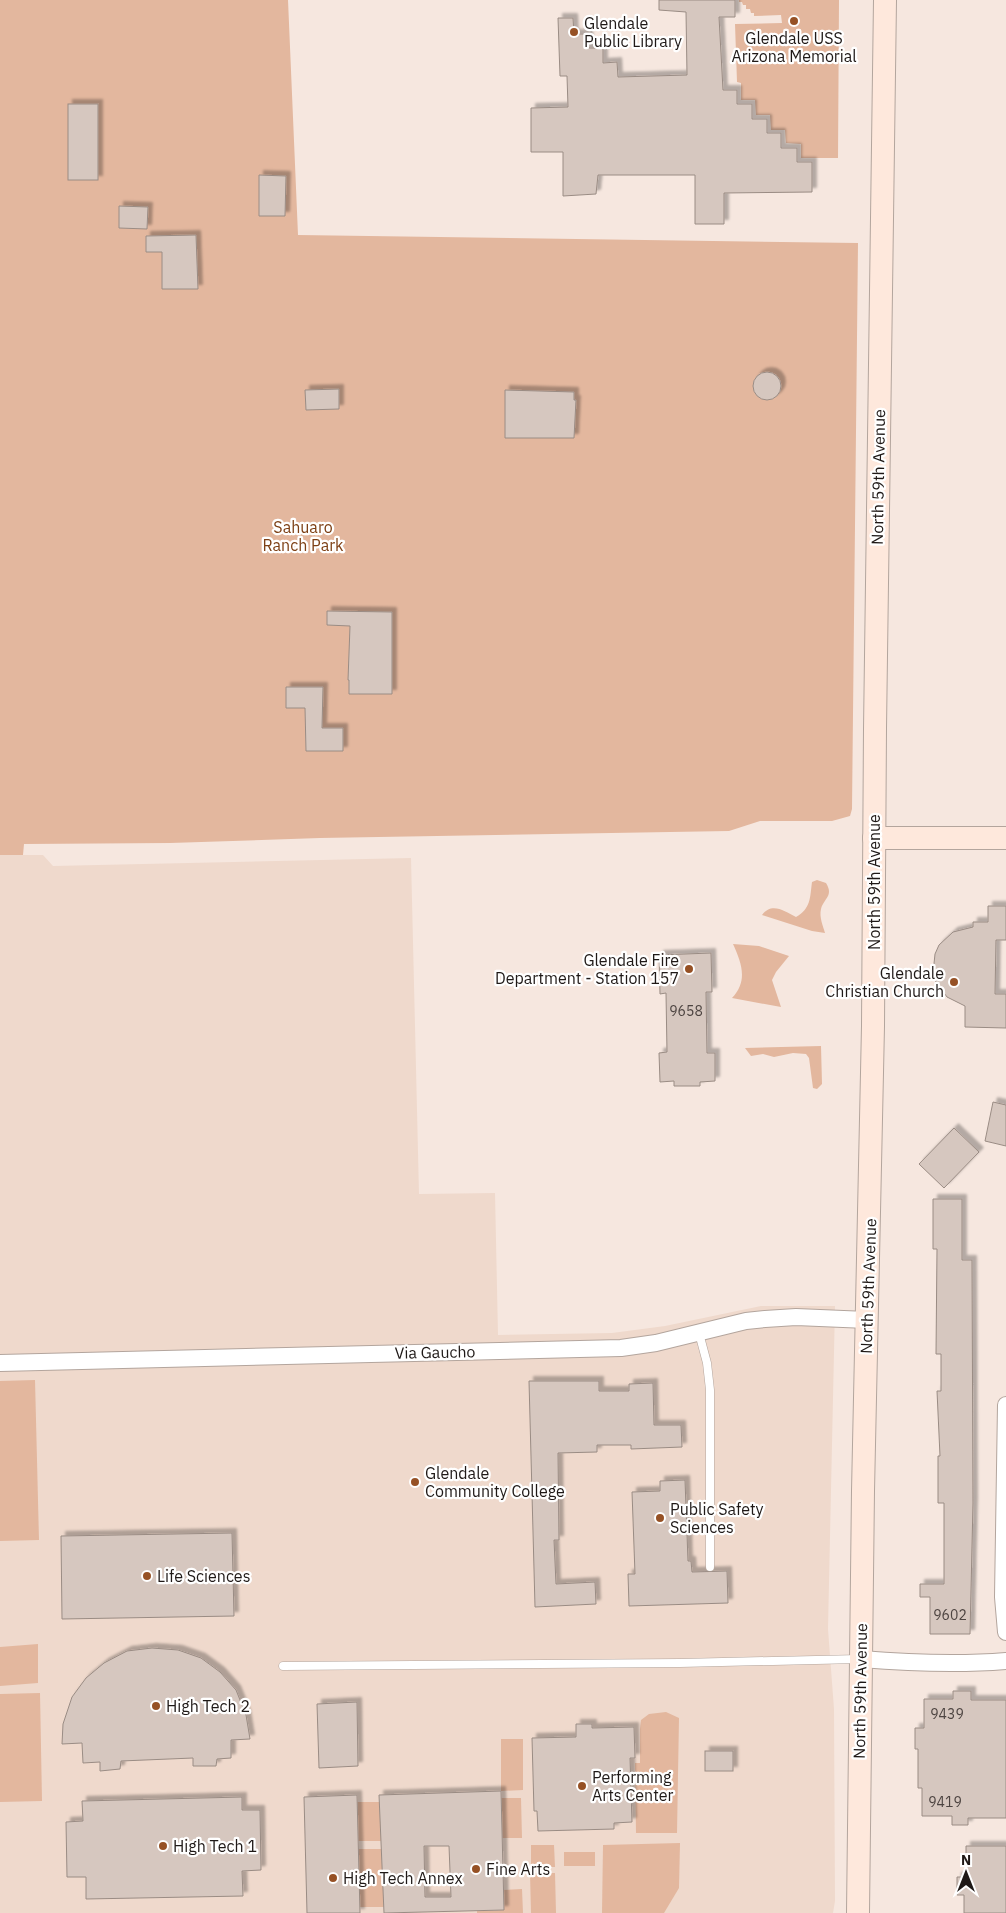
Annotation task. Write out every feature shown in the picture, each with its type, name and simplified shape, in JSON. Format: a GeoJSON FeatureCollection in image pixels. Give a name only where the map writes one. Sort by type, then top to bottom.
{"type":"FeatureCollection","features":[{"type":"Feature","properties":{"kind":"main road","name":"North 59th Avenue"},"geometry":{"type":"LineString","coordinates":[[858,1913],[873,1046],[885,0]]}},
{"type":"Feature","properties":{"kind":"main road"},"geometry":{"type":"LineString","coordinates":[[874,838],[1006,838]]}},
{"type":"Feature","properties":{"kind":"street","name":"Via Gaucho"},"geometry":{"type":"LineString","coordinates":[[0,1363],[621,1348],[656,1343],[746,1321],[796,1317],[867,1320]]}},
{"type":"Feature","properties":{"kind":"street"},"geometry":{"type":"LineString","coordinates":[[1006,1405],[1004,1598],[1006,1632]]}},
{"type":"Feature","properties":{"kind":"street"},"geometry":{"type":"LineString","coordinates":[[861,1659],[901,1662],[969,1663],[1006,1661]]}},
{"type":"Feature","properties":{"kind":"lane"},"geometry":{"type":"LineString","coordinates":[[699,1333],[707,1363],[710,1390],[710,1567]]}},
{"type":"Feature","properties":{"kind":"lane"},"geometry":{"type":"LineString","coordinates":[[283,1666],[680,1663],[861,1659]]}},
{"type":"Feature","properties":{"kind":"shaded area","name":"Glendale Community College"},"geometry":{"type":"Polygon","coordinates":[[[0,855],[43,855],[53,866],[411,858],[419,1194],[495,1193],[498,1335],[612,1333],[665,1326],[761,1306],[835,1306],[828,1629],[834,1709],[835,1901],[833,1913],[0,1913],[0,855]]]}},
{"type":"Feature","properties":{"kind":"green space","name":"Sahuaro Ranch Park"},"geometry":{"type":"Polygon","coordinates":[[[0,0],[288,0],[298,235],[858,243],[852,809],[850,816],[832,821],[760,821],[729,831],[320,838],[170,843],[24,844],[23,855],[0,855],[0,0]]]}},
{"type":"Feature","properties":{"kind":"green space"},"geometry":{"type":"Polygon","coordinates":[[[739,0],[839,0],[838,158],[801,158],[801,144],[786,143],[785,130],[771,130],[770,115],[756,115],[755,100],[741,100],[741,83],[737,82],[735,24],[782,23],[781,15],[754,16],[754,13],[751,13],[750,9],[746,9],[746,5],[743,5],[739,0]]]}},
{"type":"Feature","properties":{"kind":"green space"},"geometry":{"type":"Polygon","coordinates":[[[817,880],[826,883],[829,891],[822,905],[821,912],[825,933],[812,931],[762,915],[774,908],[783,910],[796,917],[801,914],[805,910],[810,898],[812,882],[817,880]]]}},
{"type":"Feature","properties":{"kind":"green space"},"geometry":{"type":"Polygon","coordinates":[[[733,944],[759,946],[789,956],[772,980],[781,1007],[732,998],[737,992],[742,979],[741,965],[733,944]]]}},
{"type":"Feature","properties":{"kind":"green space"},"geometry":{"type":"Polygon","coordinates":[[[821,1046],[822,1084],[817,1089],[813,1088],[809,1058],[806,1054],[793,1053],[774,1057],[763,1054],[751,1056],[745,1048],[821,1046]]]}},
{"type":"Feature","properties":{"kind":"green space"},"geometry":{"type":"Polygon","coordinates":[[[35,1380],[39,1540],[0,1541],[0,1381],[35,1380]]]}},
{"type":"Feature","properties":{"kind":"green space"},"geometry":{"type":"Polygon","coordinates":[[[38,1644],[38,1683],[0,1686],[0,1647],[38,1644]]]}},
{"type":"Feature","properties":{"kind":"green space"},"geometry":{"type":"Polygon","coordinates":[[[40,1693],[42,1801],[0,1802],[0,1694],[40,1693]]]}},
{"type":"Feature","properties":{"kind":"green space"},"geometry":{"type":"Polygon","coordinates":[[[666,1712],[679,1718],[677,1833],[636,1833],[635,1763],[640,1763],[641,1720],[649,1714],[666,1712]]]}},
{"type":"Feature","properties":{"kind":"green space"},"geometry":{"type":"Polygon","coordinates":[[[501,1739],[523,1739],[523,1790],[501,1791],[501,1739]]]}},
{"type":"Feature","properties":{"kind":"green space"},"geometry":{"type":"Polygon","coordinates":[[[500,1798],[521,1798],[522,1838],[502,1838],[500,1798]]]}},
{"type":"Feature","properties":{"kind":"green space"},"geometry":{"type":"Polygon","coordinates":[[[357,1802],[381,1802],[382,1841],[358,1841],[357,1802]]]}},
{"type":"Feature","properties":{"kind":"green space"},"geometry":{"type":"Polygon","coordinates":[[[680,1843],[679,1888],[664,1913],[602,1913],[603,1845],[680,1843]]]}},
{"type":"Feature","properties":{"kind":"green space"},"geometry":{"type":"Polygon","coordinates":[[[531,1845],[554,1845],[555,1867],[531,1867],[531,1845]]]}},
{"type":"Feature","properties":{"kind":"green space"},"geometry":{"type":"Polygon","coordinates":[[[358,1849],[382,1849],[384,1907],[360,1907],[358,1849]]]}},
{"type":"Feature","properties":{"kind":"green space"},"geometry":{"type":"Polygon","coordinates":[[[564,1852],[595,1852],[595,1866],[564,1866],[564,1852]]]}},
{"type":"Feature","properties":{"kind":"green space"},"geometry":{"type":"Polygon","coordinates":[[[530,1873],[555,1873],[556,1913],[531,1913],[530,1873]]]}},
{"type":"Feature","properties":{"kind":"green space"},"geometry":{"type":"Polygon","coordinates":[[[522,1889],[523,1913],[477,1913],[477,1911],[504,1910],[503,1890],[522,1889]]]}},
{"type":"Feature","properties":{"kind":"building"},"geometry":{"type":"Polygon","coordinates":[[[659,0],[735,0],[735,17],[719,17],[723,90],[737,90],[737,104],[752,104],[752,119],[767,119],[767,133],[781,133],[781,148],[797,148],[797,162],[812,162],[812,192],[724,193],[724,224],[695,224],[695,175],[598,175],[596,194],[563,196],[563,152],[531,152],[531,108],[568,107],[567,76],[560,76],[558,18],[573,18],[574,34],[588,34],[589,48],[603,48],[603,63],[617,62],[618,77],[687,75],[686,12],[659,10],[659,0]]]}},
{"type":"Feature","properties":{"kind":"building"},"geometry":{"type":"Polygon","coordinates":[[[68,104],[98,104],[98,180],[68,180],[68,104]]]}},
{"type":"Feature","properties":{"kind":"building"},"geometry":{"type":"Polygon","coordinates":[[[259,175],[286,176],[285,216],[259,216],[259,175]]]}},
{"type":"Feature","properties":{"kind":"building"},"geometry":{"type":"Polygon","coordinates":[[[119,206],[148,207],[147,229],[119,228],[119,206]]]}},
{"type":"Feature","properties":{"kind":"building"},"geometry":{"type":"Polygon","coordinates":[[[196,235],[198,289],[162,289],[162,252],[146,252],[146,236],[196,235]]]}},
{"type":"Feature","properties":{"kind":"building"},"geometry":{"type":"Polygon","coordinates":[[[767,372],[777,376],[781,386],[777,396],[767,400],[757,396],[753,386],[757,376],[767,372]]]}},
{"type":"Feature","properties":{"kind":"building"},"geometry":{"type":"Polygon","coordinates":[[[339,389],[339,409],[306,410],[305,390],[339,389]]]}},
{"type":"Feature","properties":{"kind":"building"},"geometry":{"type":"Polygon","coordinates":[[[505,390],[574,392],[574,400],[576,400],[574,438],[505,438],[505,390]]]}},
{"type":"Feature","properties":{"kind":"building"},"geometry":{"type":"Polygon","coordinates":[[[327,611],[392,612],[392,694],[349,694],[350,626],[327,625],[327,611]]]}},
{"type":"Feature","properties":{"kind":"building"},"geometry":{"type":"Polygon","coordinates":[[[286,687],[323,687],[322,728],[343,728],[343,751],[306,751],[305,708],[286,708],[286,687]]]}},
{"type":"Feature","properties":{"kind":"building"},"geometry":{"type":"Polygon","coordinates":[[[988,906],[1006,906],[1006,940],[996,940],[995,994],[1006,994],[1006,1028],[965,1027],[965,1006],[947,997],[936,982],[933,973],[935,954],[939,945],[953,932],[973,927],[973,922],[988,922],[988,906]]]}},
{"type":"Feature","properties":{"kind":"building","name":"Glendale Fire Department - Station 157"},"geometry":{"type":"Polygon","coordinates":[[[711,953],[712,992],[706,992],[707,1053],[715,1053],[715,1081],[700,1082],[700,1086],[674,1086],[674,1081],[660,1082],[659,1053],[667,1052],[666,993],[660,994],[659,955],[711,953]]]}},
{"type":"Feature","properties":{"kind":"building"},"geometry":{"type":"Polygon","coordinates":[[[993,1102],[1006,1105],[1006,1146],[985,1141],[993,1102]]]}},
{"type":"Feature","properties":{"kind":"building"},"geometry":{"type":"Polygon","coordinates":[[[954,1128],[979,1152],[944,1188],[919,1164],[954,1128]]]}},
{"type":"Feature","properties":{"kind":"building"},"geometry":{"type":"Polygon","coordinates":[[[933,1199],[962,1199],[962,1260],[972,1260],[973,1503],[970,1634],[930,1634],[930,1597],[920,1597],[920,1584],[944,1584],[944,1503],[938,1503],[938,1456],[940,1456],[937,1391],[941,1391],[941,1354],[936,1354],[937,1249],[933,1249],[933,1199]]]}},
{"type":"Feature","properties":{"kind":"building"},"geometry":{"type":"Polygon","coordinates":[[[529,1381],[599,1381],[599,1391],[629,1391],[629,1384],[653,1383],[654,1425],[681,1425],[682,1447],[631,1449],[631,1445],[597,1445],[597,1452],[558,1453],[559,1540],[554,1540],[556,1584],[595,1582],[596,1604],[535,1607],[529,1381]]]}},
{"type":"Feature","properties":{"kind":"building","name":"Public Safety Sciences"},"geometry":{"type":"Polygon","coordinates":[[[685,1480],[688,1561],[691,1561],[692,1572],[727,1571],[728,1603],[629,1606],[628,1574],[635,1574],[632,1492],[660,1491],[660,1481],[685,1480]]]}},
{"type":"Feature","properties":{"kind":"building","name":"Life Sciences"},"geometry":{"type":"Polygon","coordinates":[[[232,1533],[234,1616],[62,1619],[61,1536],[232,1533]]]}},
{"type":"Feature","properties":{"kind":"building","name":"High Tech 2"},"geometry":{"type":"Polygon","coordinates":[[[152,1648],[178,1650],[201,1658],[220,1672],[236,1690],[246,1715],[250,1739],[231,1740],[231,1758],[217,1759],[216,1766],[193,1766],[193,1758],[121,1761],[120,1769],[100,1771],[100,1762],[83,1763],[82,1743],[62,1744],[63,1724],[72,1697],[86,1678],[104,1663],[127,1651],[152,1648]]]}},
{"type":"Feature","properties":{"kind":"building"},"geometry":{"type":"Polygon","coordinates":[[[953,1691],[971,1691],[971,1700],[1006,1700],[1006,1818],[968,1818],[968,1825],[952,1825],[952,1816],[922,1816],[922,1788],[918,1788],[918,1749],[915,1749],[915,1728],[924,1728],[924,1699],[953,1699],[953,1691]]]}},
{"type":"Feature","properties":{"kind":"building"},"geometry":{"type":"Polygon","coordinates":[[[357,1702],[358,1766],[319,1768],[317,1704],[357,1702]]]}},
{"type":"Feature","properties":{"kind":"building","name":"Performing Arts Center"},"geometry":{"type":"Polygon","coordinates":[[[576,1724],[592,1724],[592,1728],[634,1727],[635,1758],[630,1758],[632,1822],[614,1823],[614,1829],[538,1831],[537,1811],[534,1811],[532,1738],[576,1737],[576,1724]]]}},
{"type":"Feature","properties":{"kind":"building"},"geometry":{"type":"Polygon","coordinates":[[[705,1751],[733,1751],[733,1771],[705,1771],[705,1751]]]}},
{"type":"Feature","properties":{"kind":"building","name":"Fine Arts"},"geometry":{"type":"Polygon","coordinates":[[[501,1791],[504,1910],[384,1913],[379,1795],[501,1791]],[[424,1846],[425,1897],[451,1897],[449,1846],[424,1846]]]}},
{"type":"Feature","properties":{"kind":"building","name":"High Tech Annex"},"geometry":{"type":"Polygon","coordinates":[[[357,1795],[360,1913],[307,1913],[304,1797],[357,1795]]]}},
{"type":"Feature","properties":{"kind":"building","name":"High Tech 1"},"geometry":{"type":"Polygon","coordinates":[[[242,1797],[242,1810],[260,1810],[261,1870],[242,1871],[243,1896],[86,1899],[86,1877],[67,1877],[66,1822],[83,1821],[82,1801],[242,1797]]]}},
{"type":"Feature","properties":{"kind":"building"},"geometry":{"type":"Polygon","coordinates":[[[966,1846],[1006,1846],[1006,1913],[964,1913],[964,1895],[957,1895],[957,1877],[966,1877],[966,1846]]]}},
{"type":"Feature","properties":{"kind":"place","name":"Glendale USS Arizona Memorial"},"geometry":{"type":"Point","coordinates":[794,21]}},
{"type":"Feature","properties":{"kind":"place","name":"Glendale Public Library"},"geometry":{"type":"Point","coordinates":[574,32]}},
{"type":"Feature","properties":{"kind":"place","name":"Glendale Fire Department - Station 157"},"geometry":{"type":"Point","coordinates":[689,969]}},
{"type":"Feature","properties":{"kind":"place","name":"Glendale Christian Church"},"geometry":{"type":"Point","coordinates":[954,982]}},
{"type":"Feature","properties":{"kind":"place","name":"Glendale Community College"},"geometry":{"type":"Point","coordinates":[415,1482]}},
{"type":"Feature","properties":{"kind":"place","name":"Public Safety Sciences"},"geometry":{"type":"Point","coordinates":[660,1518]}},
{"type":"Feature","properties":{"kind":"place","name":"Life Sciences"},"geometry":{"type":"Point","coordinates":[147,1576]}},
{"type":"Feature","properties":{"kind":"place","name":"High Tech 2"},"geometry":{"type":"Point","coordinates":[156,1706]}},
{"type":"Feature","properties":{"kind":"place","name":"Performing Arts Center"},"geometry":{"type":"Point","coordinates":[582,1786]}},
{"type":"Feature","properties":{"kind":"place","name":"High Tech 1"},"geometry":{"type":"Point","coordinates":[163,1846]}},
{"type":"Feature","properties":{"kind":"place","name":"Fine Arts"},"geometry":{"type":"Point","coordinates":[476,1869]}},
{"type":"Feature","properties":{"kind":"place","name":"High Tech Annex"},"geometry":{"type":"Point","coordinates":[333,1878]}}]}
